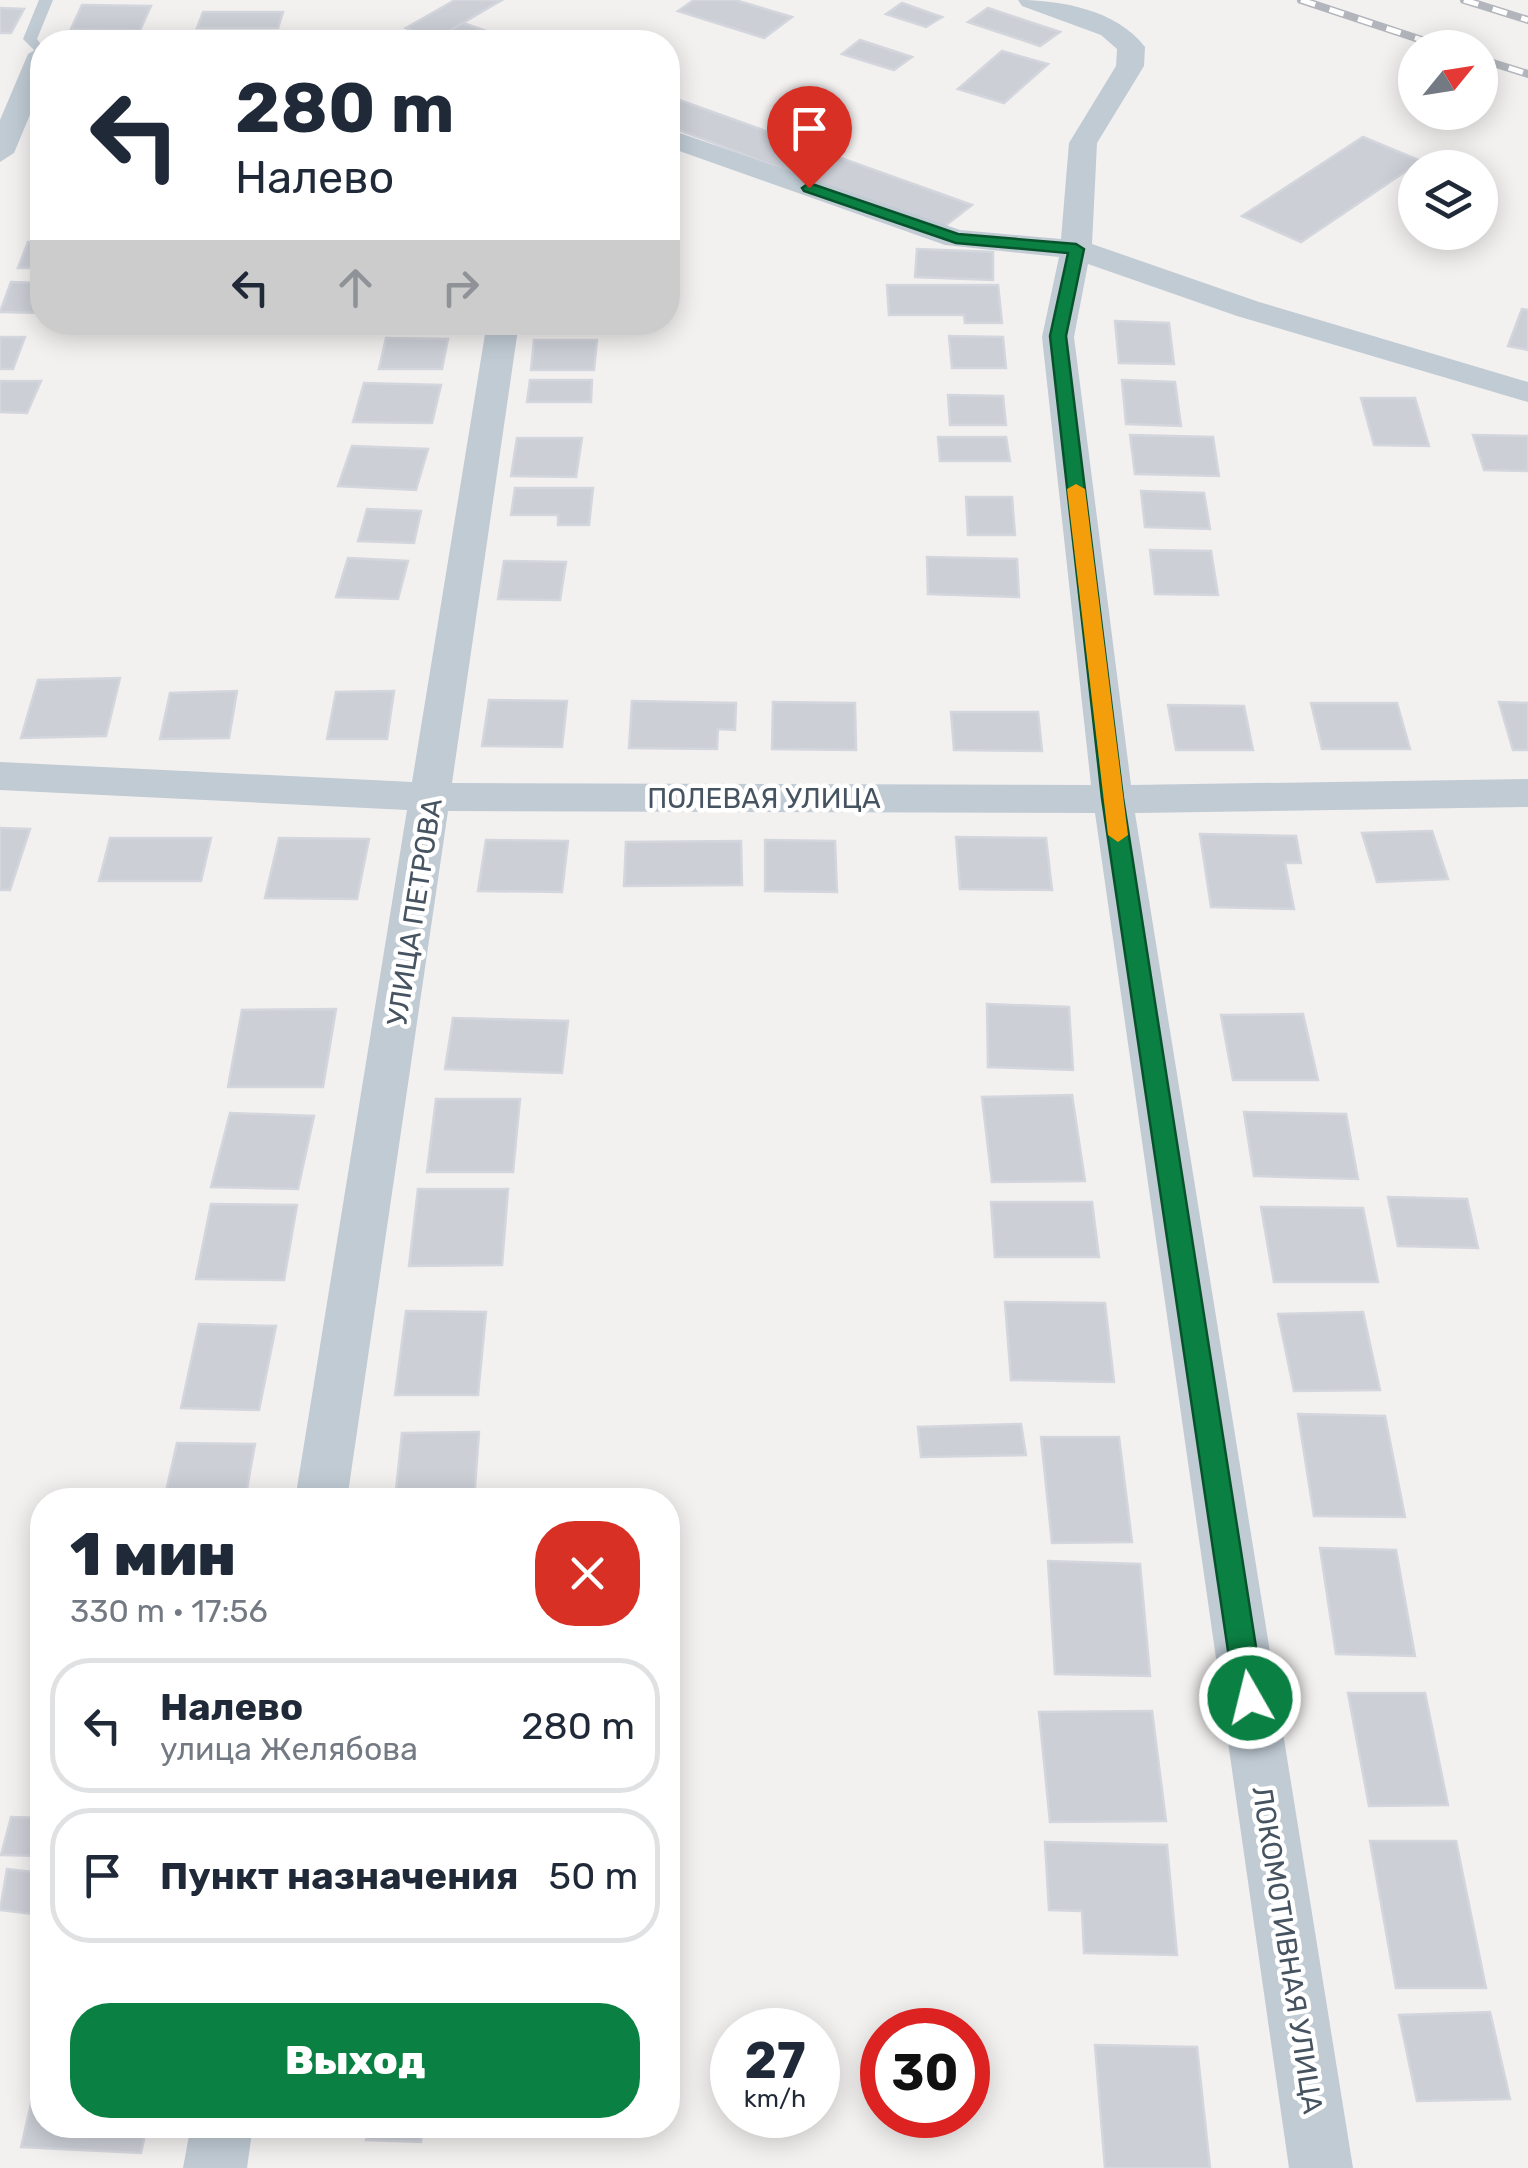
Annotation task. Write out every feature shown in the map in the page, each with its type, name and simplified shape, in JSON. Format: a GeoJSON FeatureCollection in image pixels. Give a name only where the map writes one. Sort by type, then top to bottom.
{"type":"FeatureCollection","features":[{"type":"Feature","properties":{"kind":"street","name":"ЛОКОМОТИВНАЯ УЛИЦА"},"geometry":{"type":"LineString","coordinates":[[1031,0],[1110,29],[1131,47],[1130,66],[1083,142],[1076,249],[1058,336],[1112,798],[1321,2168]]}},
{"type":"Feature","properties":{"kind":"street"},"geometry":{"type":"LineString","coordinates":[[0,54],[30,54]]}},
{"type":"Feature","properties":{"kind":"street"},"geometry":{"type":"LineString","coordinates":[[0,153],[30,82]]}},
{"type":"Feature","properties":{"kind":"street"},"geometry":{"type":"LineString","coordinates":[[680,142],[956,238],[1076,249],[1248,309],[1528,392]]}},
{"type":"Feature","properties":{"kind":"street","name":"УЛИЦА ПЕТРОВА"},"geometry":{"type":"LineString","coordinates":[[323,1488],[501,335]]}},
{"type":"Feature","properties":{"kind":"street","name":"ПОЛЕВАЯ УЛИЦА"},"geometry":{"type":"LineString","coordinates":[[0,776],[432,797],[1112,798],[1528,792]]}},
{"type":"Feature","properties":{"kind":"street"},"geometry":{"type":"LineString","coordinates":[[215,2168],[220,2138]]}},
{"type":"Feature","properties":{"kind":"lane"},"geometry":{"type":"LineString","coordinates":[[34,30],[46,0]]}},
{"type":"Feature","properties":{"kind":"building"},"geometry":{"type":"Polygon","coordinates":[[[455,0],[502,0],[450,30],[406,28],[455,0]]]}},
{"type":"Feature","properties":{"kind":"building"},"geometry":{"type":"Polygon","coordinates":[[[694,0],[735,0],[792,17],[764,38],[678,11],[694,0]]]}},
{"type":"Feature","properties":{"kind":"building"},"geometry":{"type":"Polygon","coordinates":[[[902,3],[942,17],[926,27],[886,14],[902,3]]]}},
{"type":"Feature","properties":{"kind":"building"},"geometry":{"type":"Polygon","coordinates":[[[82,5],[151,6],[140,30],[71,29],[82,5]]]}},
{"type":"Feature","properties":{"kind":"building"},"geometry":{"type":"Polygon","coordinates":[[[0,8],[24,9],[11,33],[0,33],[0,8]]]}},
{"type":"Feature","properties":{"kind":"building"},"geometry":{"type":"Polygon","coordinates":[[[988,8],[1060,32],[1040,46],[968,22],[988,8]]]}},
{"type":"Feature","properties":{"kind":"building"},"geometry":{"type":"Polygon","coordinates":[[[203,12],[283,12],[278,28],[197,28],[203,12]]]}},
{"type":"Feature","properties":{"kind":"building"},"geometry":{"type":"Polygon","coordinates":[[[463,23],[483,30],[451,30],[463,23]]]}},
{"type":"Feature","properties":{"kind":"building"},"geometry":{"type":"Polygon","coordinates":[[[860,40],[912,57],[894,70],[842,54],[860,40]]]}},
{"type":"Feature","properties":{"kind":"building"},"geometry":{"type":"Polygon","coordinates":[[[1002,51],[1048,64],[1004,103],[958,89],[1002,51]]]}},
{"type":"Feature","properties":{"kind":"building"},"geometry":{"type":"Polygon","coordinates":[[[680,100],[972,205],[941,229],[680,131],[680,100]]]}},
{"type":"Feature","properties":{"kind":"building"},"geometry":{"type":"Polygon","coordinates":[[[1363,137],[1398,151],[1398,177],[1301,242],[1242,216],[1363,137]]]}},
{"type":"Feature","properties":{"kind":"building"},"geometry":{"type":"Polygon","coordinates":[[[28,242],[30,242],[30,268],[18,268],[28,242]]]}},
{"type":"Feature","properties":{"kind":"building"},"geometry":{"type":"Polygon","coordinates":[[[917,249],[993,252],[993,280],[915,277],[917,249]]]}},
{"type":"Feature","properties":{"kind":"building"},"geometry":{"type":"Polygon","coordinates":[[[11,282],[30,283],[30,313],[0,312],[11,282]]]}},
{"type":"Feature","properties":{"kind":"building"},"geometry":{"type":"Polygon","coordinates":[[[887,285],[998,285],[1002,323],[965,323],[964,315],[889,315],[887,285]]]}},
{"type":"Feature","properties":{"kind":"building"},"geometry":{"type":"Polygon","coordinates":[[[1522,309],[1528,310],[1528,350],[1508,346],[1522,309]]]}},
{"type":"Feature","properties":{"kind":"building"},"geometry":{"type":"Polygon","coordinates":[[[1115,321],[1169,323],[1174,364],[1119,363],[1115,321]]]}},
{"type":"Feature","properties":{"kind":"building"},"geometry":{"type":"Polygon","coordinates":[[[949,336],[1003,337],[1006,368],[952,368],[949,336]]]}},
{"type":"Feature","properties":{"kind":"building"},"geometry":{"type":"Polygon","coordinates":[[[0,337],[25,337],[13,369],[0,369],[0,337]]]}},
{"type":"Feature","properties":{"kind":"building"},"geometry":{"type":"Polygon","coordinates":[[[386,338],[448,339],[442,369],[379,369],[386,338]]]}},
{"type":"Feature","properties":{"kind":"building"},"geometry":{"type":"Polygon","coordinates":[[[534,340],[597,340],[594,370],[531,370],[534,340]]]}},
{"type":"Feature","properties":{"kind":"building"},"geometry":{"type":"Polygon","coordinates":[[[530,380],[592,380],[591,402],[527,402],[530,380]]]}},
{"type":"Feature","properties":{"kind":"building"},"geometry":{"type":"Polygon","coordinates":[[[1122,380],[1175,382],[1181,426],[1126,424],[1122,380]]]}},
{"type":"Feature","properties":{"kind":"building"},"geometry":{"type":"Polygon","coordinates":[[[0,381],[41,381],[27,413],[0,412],[0,381]]]}},
{"type":"Feature","properties":{"kind":"building"},"geometry":{"type":"Polygon","coordinates":[[[364,383],[441,385],[432,423],[353,422],[364,383]]]}},
{"type":"Feature","properties":{"kind":"building"},"geometry":{"type":"Polygon","coordinates":[[[948,395],[1003,396],[1006,425],[950,425],[948,395]]]}},
{"type":"Feature","properties":{"kind":"building"},"geometry":{"type":"Polygon","coordinates":[[[1361,398],[1415,398],[1429,446],[1374,445],[1361,398]]]}},
{"type":"Feature","properties":{"kind":"building"},"geometry":{"type":"Polygon","coordinates":[[[1130,435],[1213,437],[1219,476],[1135,474],[1130,435]]]}},
{"type":"Feature","properties":{"kind":"building"},"geometry":{"type":"Polygon","coordinates":[[[1473,435],[1528,436],[1528,471],[1484,470],[1473,435]]]}},
{"type":"Feature","properties":{"kind":"building"},"geometry":{"type":"Polygon","coordinates":[[[938,437],[1006,437],[1010,461],[940,461],[938,437]]]}},
{"type":"Feature","properties":{"kind":"building"},"geometry":{"type":"Polygon","coordinates":[[[517,438],[582,438],[576,477],[511,476],[517,438]]]}},
{"type":"Feature","properties":{"kind":"building"},"geometry":{"type":"Polygon","coordinates":[[[352,446],[428,449],[416,490],[338,486],[352,446]]]}},
{"type":"Feature","properties":{"kind":"building"},"geometry":{"type":"Polygon","coordinates":[[[515,488],[593,488],[589,525],[558,525],[558,515],[511,515],[515,488]]]}},
{"type":"Feature","properties":{"kind":"building"},"geometry":{"type":"Polygon","coordinates":[[[1141,491],[1204,493],[1210,529],[1145,527],[1141,491]]]}},
{"type":"Feature","properties":{"kind":"building"},"geometry":{"type":"Polygon","coordinates":[[[966,497],[1012,497],[1015,535],[968,535],[966,497]]]}},
{"type":"Feature","properties":{"kind":"building"},"geometry":{"type":"Polygon","coordinates":[[[367,509],[421,511],[414,543],[358,541],[367,509]]]}},
{"type":"Feature","properties":{"kind":"building"},"geometry":{"type":"Polygon","coordinates":[[[1150,550],[1211,551],[1218,595],[1155,594],[1150,550]]]}},
{"type":"Feature","properties":{"kind":"building"},"geometry":{"type":"Polygon","coordinates":[[[927,557],[1017,559],[1019,597],[928,594],[927,557]]]}},
{"type":"Feature","properties":{"kind":"building"},"geometry":{"type":"Polygon","coordinates":[[[348,558],[408,561],[398,599],[336,597],[348,558]]]}},
{"type":"Feature","properties":{"kind":"building"},"geometry":{"type":"Polygon","coordinates":[[[504,561],[566,562],[560,600],[498,599],[504,561]]]}},
{"type":"Feature","properties":{"kind":"building"},"geometry":{"type":"Polygon","coordinates":[[[120,678],[106,736],[21,738],[38,680],[120,678]]]}},
{"type":"Feature","properties":{"kind":"building"},"geometry":{"type":"Polygon","coordinates":[[[237,691],[229,738],[160,739],[170,693],[237,691]]]}},
{"type":"Feature","properties":{"kind":"building"},"geometry":{"type":"Polygon","coordinates":[[[394,691],[387,739],[327,739],[336,692],[394,691]]]}},
{"type":"Feature","properties":{"kind":"building"},"geometry":{"type":"Polygon","coordinates":[[[489,700],[567,701],[562,747],[482,746],[489,700]]]}},
{"type":"Feature","properties":{"kind":"building"},"geometry":{"type":"Polygon","coordinates":[[[632,701],[736,703],[735,730],[718,729],[717,749],[629,748],[632,701]]]}},
{"type":"Feature","properties":{"kind":"building"},"geometry":{"type":"Polygon","coordinates":[[[773,702],[855,703],[856,750],[772,749],[773,702]]]}},
{"type":"Feature","properties":{"kind":"building"},"geometry":{"type":"Polygon","coordinates":[[[1499,702],[1528,703],[1528,750],[1513,750],[1499,702]]]}},
{"type":"Feature","properties":{"kind":"building"},"geometry":{"type":"Polygon","coordinates":[[[1311,703],[1397,703],[1410,749],[1322,749],[1311,703]]]}},
{"type":"Feature","properties":{"kind":"building"},"geometry":{"type":"Polygon","coordinates":[[[1168,705],[1244,706],[1253,750],[1176,750],[1168,705]]]}},
{"type":"Feature","properties":{"kind":"building"},"geometry":{"type":"Polygon","coordinates":[[[951,712],[1038,712],[1042,751],[954,750],[951,712]]]}},
{"type":"Feature","properties":{"kind":"building"},"geometry":{"type":"Polygon","coordinates":[[[0,828],[30,829],[10,890],[0,890],[0,828]]]}},
{"type":"Feature","properties":{"kind":"building"},"geometry":{"type":"Polygon","coordinates":[[[1432,831],[1448,879],[1377,882],[1362,833],[1432,831]]]}},
{"type":"Feature","properties":{"kind":"building"},"geometry":{"type":"Polygon","coordinates":[[[1200,834],[1296,836],[1301,863],[1285,863],[1294,909],[1211,907],[1200,834]]]}},
{"type":"Feature","properties":{"kind":"building"},"geometry":{"type":"Polygon","coordinates":[[[956,837],[1046,838],[1052,890],[960,889],[956,837]]]}},
{"type":"Feature","properties":{"kind":"building"},"geometry":{"type":"Polygon","coordinates":[[[110,838],[211,838],[201,881],[99,881],[110,838]]]}},
{"type":"Feature","properties":{"kind":"building"},"geometry":{"type":"Polygon","coordinates":[[[279,838],[369,839],[357,899],[265,898],[279,838]]]}},
{"type":"Feature","properties":{"kind":"building"},"geometry":{"type":"Polygon","coordinates":[[[486,840],[568,841],[562,892],[478,891],[486,840]]]}},
{"type":"Feature","properties":{"kind":"building"},"geometry":{"type":"Polygon","coordinates":[[[765,840],[835,841],[837,892],[765,891],[765,840]]]}},
{"type":"Feature","properties":{"kind":"building"},"geometry":{"type":"Polygon","coordinates":[[[741,841],[742,885],[624,886],[626,842],[741,841]]]}},
{"type":"Feature","properties":{"kind":"building"},"geometry":{"type":"Polygon","coordinates":[[[987,1004],[1069,1007],[1073,1070],[988,1067],[987,1004]]]}},
{"type":"Feature","properties":{"kind":"building"},"geometry":{"type":"Polygon","coordinates":[[[336,1009],[323,1087],[228,1087],[242,1010],[336,1009]]]}},
{"type":"Feature","properties":{"kind":"building"},"geometry":{"type":"Polygon","coordinates":[[[1303,1014],[1318,1080],[1233,1080],[1221,1015],[1303,1014]]]}},
{"type":"Feature","properties":{"kind":"building"},"geometry":{"type":"Polygon","coordinates":[[[453,1018],[568,1021],[562,1073],[445,1069],[453,1018]]]}},
{"type":"Feature","properties":{"kind":"building"},"geometry":{"type":"Polygon","coordinates":[[[1072,1095],[1085,1181],[992,1182],[982,1097],[1072,1095]]]}},
{"type":"Feature","properties":{"kind":"building"},"geometry":{"type":"Polygon","coordinates":[[[436,1099],[520,1099],[513,1172],[427,1172],[436,1099]]]}},
{"type":"Feature","properties":{"kind":"building"},"geometry":{"type":"Polygon","coordinates":[[[1244,1112],[1346,1114],[1358,1179],[1254,1176],[1244,1112]]]}},
{"type":"Feature","properties":{"kind":"building"},"geometry":{"type":"Polygon","coordinates":[[[230,1113],[314,1116],[298,1189],[211,1187],[230,1113]]]}},
{"type":"Feature","properties":{"kind":"building"},"geometry":{"type":"Polygon","coordinates":[[[418,1189],[508,1189],[502,1265],[409,1266],[418,1189]]]}},
{"type":"Feature","properties":{"kind":"building"},"geometry":{"type":"Polygon","coordinates":[[[1388,1197],[1467,1199],[1478,1248],[1398,1246],[1388,1197]]]}},
{"type":"Feature","properties":{"kind":"building"},"geometry":{"type":"Polygon","coordinates":[[[991,1202],[1092,1202],[1099,1257],[995,1257],[991,1202]]]}},
{"type":"Feature","properties":{"kind":"building"},"geometry":{"type":"Polygon","coordinates":[[[211,1204],[297,1205],[284,1280],[196,1279],[211,1204]]]}},
{"type":"Feature","properties":{"kind":"building"},"geometry":{"type":"Polygon","coordinates":[[[1261,1207],[1363,1208],[1378,1282],[1274,1282],[1261,1207]]]}},
{"type":"Feature","properties":{"kind":"building"},"geometry":{"type":"Polygon","coordinates":[[[1005,1302],[1105,1303],[1114,1382],[1011,1380],[1005,1302]]]}},
{"type":"Feature","properties":{"kind":"building"},"geometry":{"type":"Polygon","coordinates":[[[406,1311],[486,1312],[478,1395],[395,1395],[406,1311]]]}},
{"type":"Feature","properties":{"kind":"building"},"geometry":{"type":"Polygon","coordinates":[[[1363,1312],[1380,1390],[1294,1391],[1278,1314],[1363,1312]]]}},
{"type":"Feature","properties":{"kind":"building"},"geometry":{"type":"Polygon","coordinates":[[[199,1324],[276,1326],[259,1410],[181,1408],[199,1324]]]}},
{"type":"Feature","properties":{"kind":"building"},"geometry":{"type":"Polygon","coordinates":[[[1298,1414],[1385,1416],[1405,1517],[1314,1516],[1298,1414]]]}},
{"type":"Feature","properties":{"kind":"building"},"geometry":{"type":"Polygon","coordinates":[[[1021,1424],[1026,1455],[921,1457],[918,1427],[1021,1424]]]}},
{"type":"Feature","properties":{"kind":"building"},"geometry":{"type":"Polygon","coordinates":[[[479,1432],[475,1488],[396,1488],[402,1433],[479,1432]]]}},
{"type":"Feature","properties":{"kind":"building"},"geometry":{"type":"Polygon","coordinates":[[[1041,1437],[1119,1437],[1132,1542],[1052,1543],[1041,1437]]]}},
{"type":"Feature","properties":{"kind":"building"},"geometry":{"type":"Polygon","coordinates":[[[177,1443],[255,1444],[247,1488],[167,1488],[177,1443]]]}},
{"type":"Feature","properties":{"kind":"building"},"geometry":{"type":"Polygon","coordinates":[[[1320,1548],[1396,1550],[1415,1656],[1336,1654],[1320,1548]]]}},
{"type":"Feature","properties":{"kind":"building"},"geometry":{"type":"Polygon","coordinates":[[[1048,1561],[1140,1564],[1150,1676],[1055,1674],[1048,1561]]]}},
{"type":"Feature","properties":{"kind":"building"},"geometry":{"type":"Polygon","coordinates":[[[1348,1693],[1425,1693],[1448,1805],[1369,1806],[1348,1693]]]}},
{"type":"Feature","properties":{"kind":"building"},"geometry":{"type":"Polygon","coordinates":[[[1152,1711],[1166,1821],[1050,1822],[1039,1712],[1152,1711]]]}},
{"type":"Feature","properties":{"kind":"building"},"geometry":{"type":"Polygon","coordinates":[[[11,1817],[30,1818],[30,1856],[1,1855],[11,1817]]]}},
{"type":"Feature","properties":{"kind":"building"},"geometry":{"type":"Polygon","coordinates":[[[1370,1841],[1456,1841],[1486,1988],[1396,1988],[1370,1841]]]}},
{"type":"Feature","properties":{"kind":"building"},"geometry":{"type":"Polygon","coordinates":[[[1045,1842],[1167,1845],[1177,1955],[1084,1953],[1082,1911],[1049,1910],[1045,1842]]]}},
{"type":"Feature","properties":{"kind":"building"},"geometry":{"type":"Polygon","coordinates":[[[7,1869],[30,1872],[30,1914],[0,1910],[7,1869]]]}},
{"type":"Feature","properties":{"kind":"building"},"geometry":{"type":"Polygon","coordinates":[[[1490,2012],[1510,2099],[1417,2101],[1399,2015],[1490,2012]]]}},
{"type":"Feature","properties":{"kind":"building"},"geometry":{"type":"Polygon","coordinates":[[[1095,2045],[1197,2047],[1210,2168],[1105,2168],[1095,2045]]]}},
{"type":"Feature","properties":{"kind":"building"},"geometry":{"type":"Polygon","coordinates":[[[30,2108],[30,2138],[144,2138],[141,2153],[21,2147],[30,2108]]]}},
{"type":"Feature","properties":{"kind":"building"},"geometry":{"type":"Polygon","coordinates":[[[366,2138],[421,2138],[421,2142],[366,2138]]]}},
{"type":"Feature","properties":{"kind":"railway"},"geometry":{"type":"LineString","coordinates":[[1301,0],[1398,32]]}},
{"type":"Feature","properties":{"kind":"railway"},"geometry":{"type":"LineString","coordinates":[[1464,0],[1528,20]]}},
{"type":"Feature","properties":{"kind":"railway"},"geometry":{"type":"LineString","coordinates":[[1498,65],[1528,74]]}},
{"type":"Feature","properties":{"kind":"slow traffic"},"geometry":{"type":"LineString","coordinates":[[1076,489],[1118,835]]}},
{"type":"Feature","properties":{"kind":"route"},"geometry":{"type":"LineString","coordinates":[[809,188],[956,238],[1076,249],[1058,336],[1112,798],[1250,1698]]}}]}
